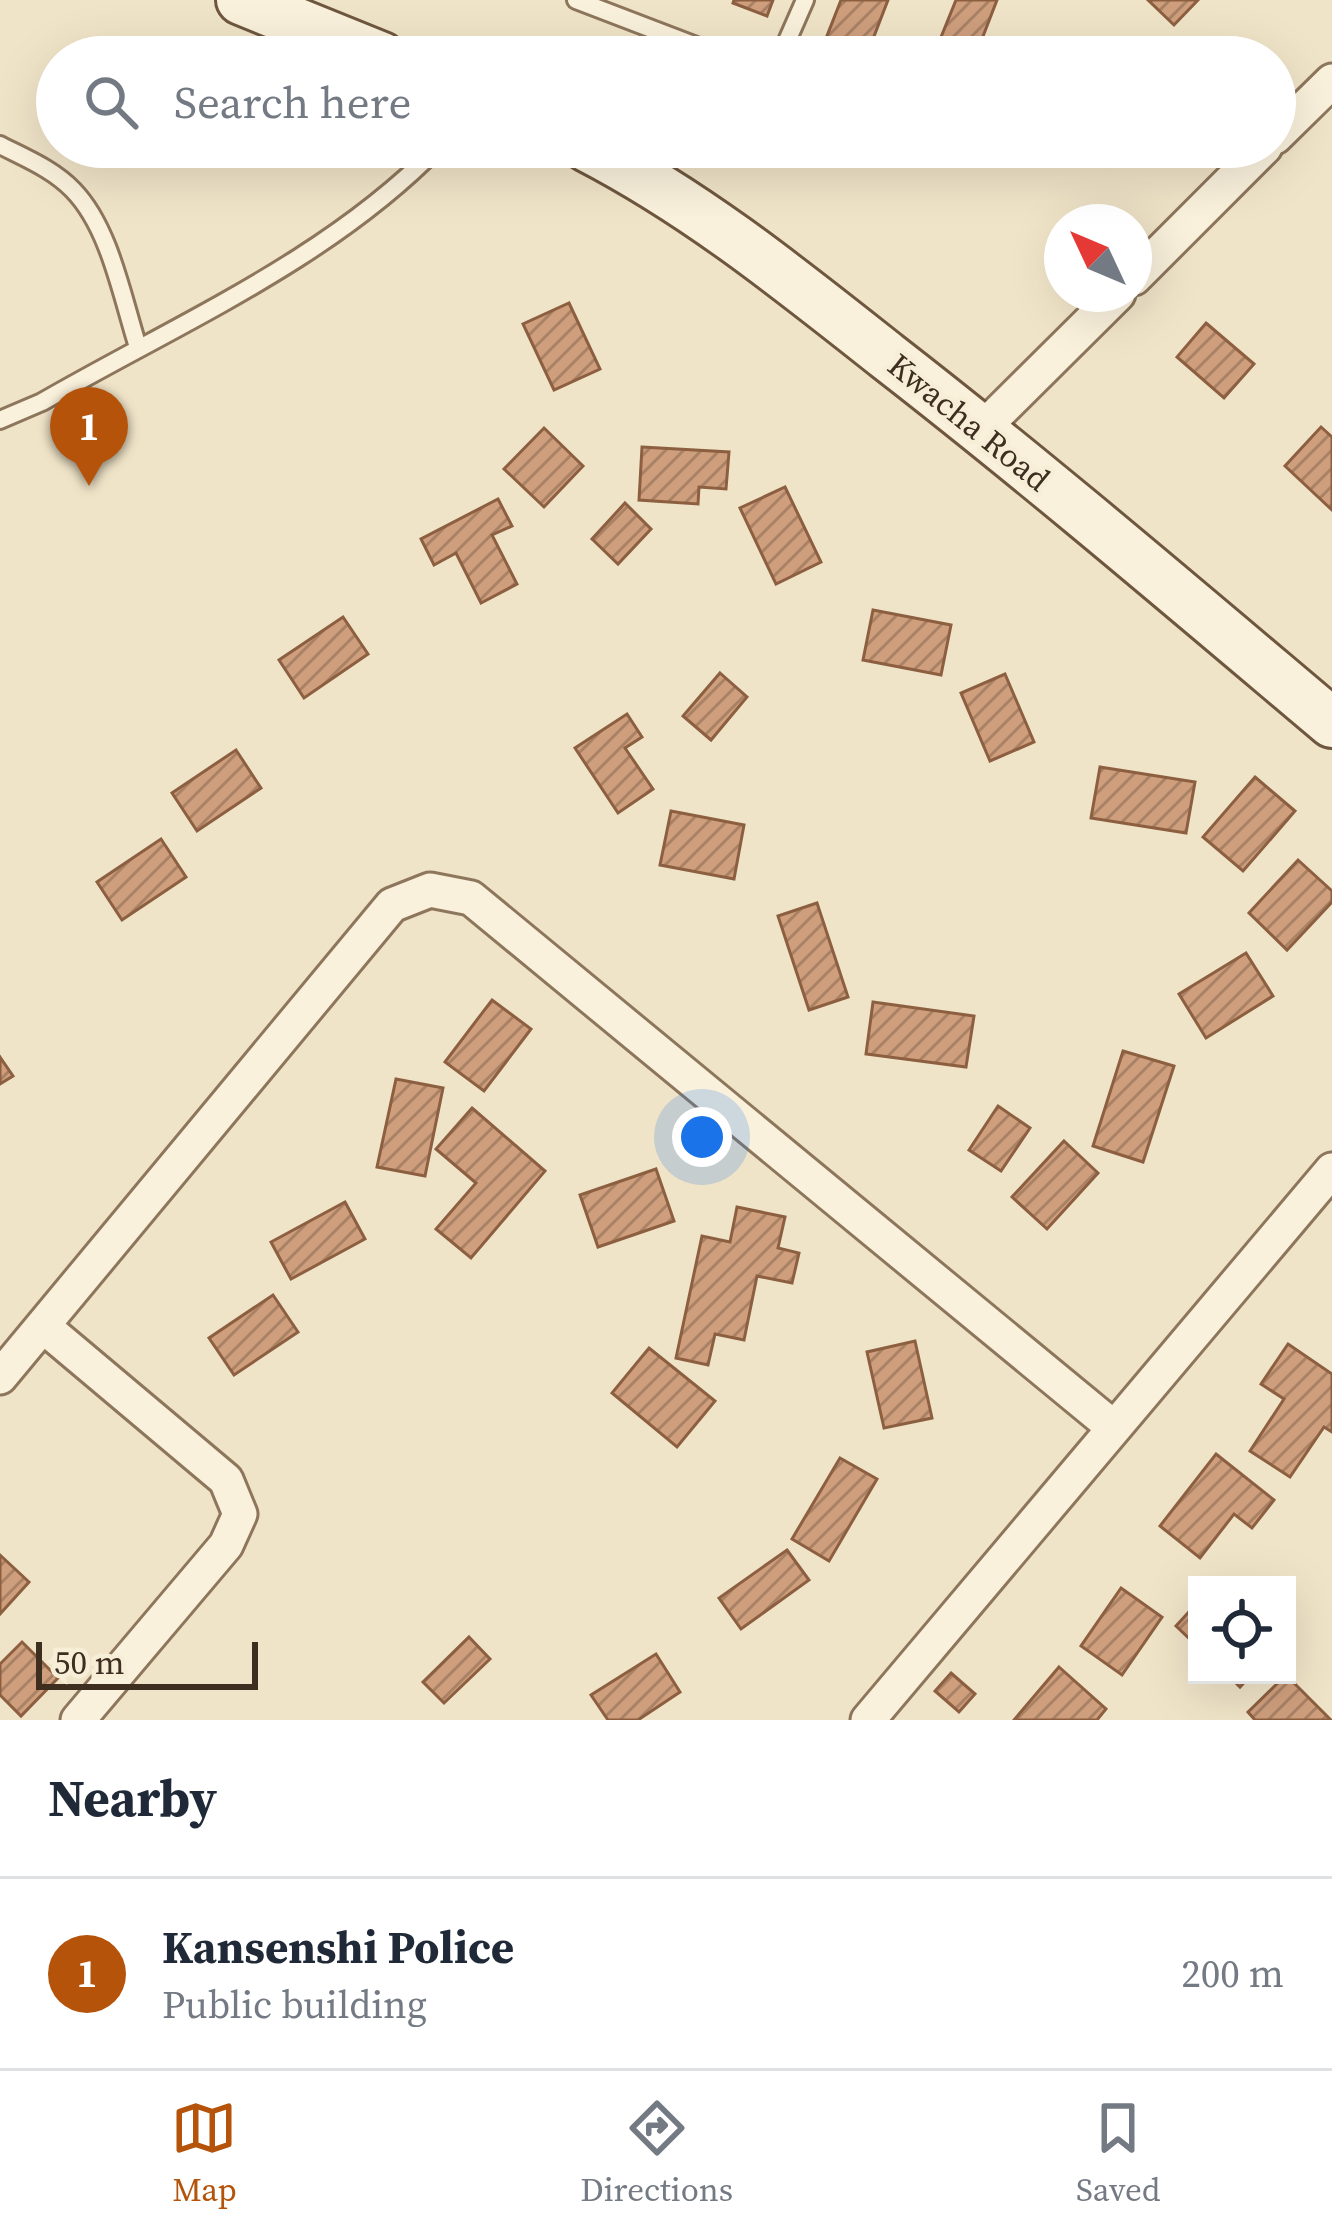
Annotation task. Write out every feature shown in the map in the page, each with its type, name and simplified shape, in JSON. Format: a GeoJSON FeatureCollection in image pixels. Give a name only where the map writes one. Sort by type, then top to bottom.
{"type":"FeatureCollection","features":[{"type":"Feature","properties":{"kind":"main road"},"geometry":{"type":"LineString","coordinates":[[241,0],[330,36]]}},
{"type":"Feature","properties":{"kind":"main road","name":"Kwacha Road"},"geometry":{"type":"LineString","coordinates":[[625,168],[740,241],[982,430],[1332,723]]}},
{"type":"Feature","properties":{"kind":"street"},"geometry":{"type":"LineString","coordinates":[[1296,116],[1332,81]]}},
{"type":"Feature","properties":{"kind":"street"},"geometry":{"type":"LineString","coordinates":[[1152,260],[1244,168]]}},
{"type":"Feature","properties":{"kind":"street"},"geometry":{"type":"LineString","coordinates":[[982,430],[1100,312]]}},
{"type":"Feature","properties":{"kind":"street"},"geometry":{"type":"LineString","coordinates":[[0,1377],[392,905],[430,890],[470,898],[1113,1427]]}},
{"type":"Feature","properties":{"kind":"street"},"geometry":{"type":"LineString","coordinates":[[868,1720],[1332,1170]]}},
{"type":"Feature","properties":{"kind":"street"},"geometry":{"type":"LineString","coordinates":[[43,1326],[226,1480],[239,1514],[226,1545],[78,1720]]}},
{"type":"Feature","properties":{"kind":"lane"},"geometry":{"type":"LineString","coordinates":[[789,36],[805,0]]}},
{"type":"Feature","properties":{"kind":"lane"},"geometry":{"type":"LineString","coordinates":[[582,1],[671,36]]}},
{"type":"Feature","properties":{"kind":"lane"},"geometry":{"type":"LineString","coordinates":[[0,146],[36,164]]}},
{"type":"Feature","properties":{"kind":"lane"},"geometry":{"type":"LineString","coordinates":[[43,168],[74,191],[90,212],[138,346]]}},
{"type":"Feature","properties":{"kind":"lane"},"geometry":{"type":"LineString","coordinates":[[0,420],[43,402],[316,249],[418,168]]}},
{"type":"Feature","properties":{"kind":"building"},"geometry":{"type":"Polygon","coordinates":[[[734,0],[773,0],[767,16],[734,0]]]}},
{"type":"Feature","properties":{"kind":"building"},"geometry":{"type":"Polygon","coordinates":[[[841,0],[888,0],[874,36],[827,36],[841,0]]]}},
{"type":"Feature","properties":{"kind":"building"},"geometry":{"type":"Polygon","coordinates":[[[956,0],[997,0],[983,36],[941,36],[956,0]]]}},
{"type":"Feature","properties":{"kind":"building"},"geometry":{"type":"Polygon","coordinates":[[[1148,0],[1198,0],[1174,25],[1148,0]]]}},
{"type":"Feature","properties":{"kind":"building"},"geometry":{"type":"Polygon","coordinates":[[[569,303],[600,369],[554,390],[523,324],[569,303]]]}},
{"type":"Feature","properties":{"kind":"building"},"geometry":{"type":"Polygon","coordinates":[[[1206,323],[1254,364],[1224,398],[1177,357],[1206,323]]]}},
{"type":"Feature","properties":{"kind":"building"},"geometry":{"type":"Polygon","coordinates":[[[1321,427],[1332,437],[1332,510],[1285,466],[1321,427]]]}},
{"type":"Feature","properties":{"kind":"building"},"geometry":{"type":"Polygon","coordinates":[[[544,428],[583,466],[544,507],[504,469],[544,428]]]}},
{"type":"Feature","properties":{"kind":"building"},"geometry":{"type":"Polygon","coordinates":[[[642,447],[729,452],[726,489],[699,487],[698,504],[639,500],[642,447]]]}},
{"type":"Feature","properties":{"kind":"building"},"geometry":{"type":"Polygon","coordinates":[[[785,487],[821,562],[776,584],[740,508],[785,487]]]}},
{"type":"Feature","properties":{"kind":"building"},"geometry":{"type":"Polygon","coordinates":[[[498,499],[512,526],[492,535],[517,584],[481,603],[456,553],[434,565],[421,539],[498,499]]]}},
{"type":"Feature","properties":{"kind":"building"},"geometry":{"type":"Polygon","coordinates":[[[625,503],[651,529],[618,564],[592,539],[625,503]]]}},
{"type":"Feature","properties":{"kind":"building"},"geometry":{"type":"Polygon","coordinates":[[[873,610],[951,625],[941,675],[863,660],[873,610]]]}},
{"type":"Feature","properties":{"kind":"building"},"geometry":{"type":"Polygon","coordinates":[[[343,617],[368,654],[304,698],[279,660],[343,617]]]}},
{"type":"Feature","properties":{"kind":"building"},"geometry":{"type":"Polygon","coordinates":[[[720,673],[747,697],[711,740],[683,716],[720,673]]]}},
{"type":"Feature","properties":{"kind":"building"},"geometry":{"type":"Polygon","coordinates":[[[1005,674],[1034,742],[990,761],[961,693],[1005,674]]]}},
{"type":"Feature","properties":{"kind":"building"},"geometry":{"type":"Polygon","coordinates":[[[627,714],[642,737],[625,748],[653,789],[618,813],[575,748],[627,714]]]}},
{"type":"Feature","properties":{"kind":"building"},"geometry":{"type":"Polygon","coordinates":[[[236,750],[261,788],[197,831],[172,793],[236,750]]]}},
{"type":"Feature","properties":{"kind":"building"},"geometry":{"type":"Polygon","coordinates":[[[1100,767],[1195,782],[1186,833],[1091,818],[1100,767]]]}},
{"type":"Feature","properties":{"kind":"building"},"geometry":{"type":"Polygon","coordinates":[[[1255,777],[1295,811],[1243,871],[1203,837],[1255,777]]]}},
{"type":"Feature","properties":{"kind":"building"},"geometry":{"type":"Polygon","coordinates":[[[671,811],[744,825],[734,879],[660,865],[671,811]]]}},
{"type":"Feature","properties":{"kind":"building"},"geometry":{"type":"Polygon","coordinates":[[[161,839],[186,877],[122,920],[97,882],[161,839]]]}},
{"type":"Feature","properties":{"kind":"building"},"geometry":{"type":"Polygon","coordinates":[[[1298,860],[1332,891],[1332,902],[1287,950],[1249,913],[1298,860]]]}},
{"type":"Feature","properties":{"kind":"building"},"geometry":{"type":"Polygon","coordinates":[[[817,903],[848,997],[809,1010],[778,916],[817,903]]]}},
{"type":"Feature","properties":{"kind":"building"},"geometry":{"type":"Polygon","coordinates":[[[1246,953],[1273,996],[1206,1038],[1179,994],[1246,953]]]}},
{"type":"Feature","properties":{"kind":"building"},"geometry":{"type":"Polygon","coordinates":[[[492,1000],[531,1029],[484,1091],[445,1062],[492,1000]]]}},
{"type":"Feature","properties":{"kind":"building"},"geometry":{"type":"Polygon","coordinates":[[[873,1002],[974,1016],[966,1067],[866,1054],[873,1002]]]}},
{"type":"Feature","properties":{"kind":"building"},"geometry":{"type":"Polygon","coordinates":[[[1123,1051],[1174,1066],[1143,1162],[1093,1146],[1123,1051]]]}},
{"type":"Feature","properties":{"kind":"building"},"geometry":{"type":"Polygon","coordinates":[[[0,1057],[13,1076],[0,1084],[0,1057]]]}},
{"type":"Feature","properties":{"kind":"building"},"geometry":{"type":"Polygon","coordinates":[[[396,1079],[443,1088],[425,1176],[377,1167],[396,1079]]]}},
{"type":"Feature","properties":{"kind":"building"},"geometry":{"type":"Polygon","coordinates":[[[998,1106],[1030,1128],[1001,1171],[969,1150],[998,1106]]]}},
{"type":"Feature","properties":{"kind":"building"},"geometry":{"type":"Polygon","coordinates":[[[472,1108],[545,1171],[471,1258],[436,1229],[476,1183],[436,1149],[472,1108]]]}},
{"type":"Feature","properties":{"kind":"building"},"geometry":{"type":"Polygon","coordinates":[[[1064,1141],[1098,1173],[1047,1229],[1012,1197],[1064,1141]]]}},
{"type":"Feature","properties":{"kind":"building"},"geometry":{"type":"Polygon","coordinates":[[[656,1169],[674,1221],[598,1247],[580,1195],[656,1169]]]}},
{"type":"Feature","properties":{"kind":"building"},"geometry":{"type":"Polygon","coordinates":[[[345,1202],[365,1239],[291,1279],[271,1242],[345,1202]]]}},
{"type":"Feature","properties":{"kind":"building"},"geometry":{"type":"Polygon","coordinates":[[[737,1207],[785,1217],[778,1248],[799,1253],[792,1283],[757,1276],[744,1340],[715,1334],[708,1365],[676,1358],[702,1236],[730,1242],[737,1207]]]}},
{"type":"Feature","properties":{"kind":"building"},"geometry":{"type":"Polygon","coordinates":[[[273,1295],[298,1332],[234,1375],[209,1338],[273,1295]]]}},
{"type":"Feature","properties":{"kind":"building"},"geometry":{"type":"Polygon","coordinates":[[[915,1341],[932,1418],[884,1428],[867,1352],[915,1341]]]}},
{"type":"Feature","properties":{"kind":"building"},"geometry":{"type":"Polygon","coordinates":[[[1288,1344],[1332,1374],[1332,1432],[1324,1427],[1290,1477],[1250,1451],[1284,1399],[1261,1384],[1288,1344]]]}},
{"type":"Feature","properties":{"kind":"building"},"geometry":{"type":"Polygon","coordinates":[[[649,1348],[715,1401],[677,1447],[612,1393],[649,1348]]]}},
{"type":"Feature","properties":{"kind":"building"},"geometry":{"type":"Polygon","coordinates":[[[1216,1454],[1274,1500],[1252,1528],[1234,1514],[1200,1558],[1160,1526],[1216,1454]]]}},
{"type":"Feature","properties":{"kind":"building"},"geometry":{"type":"Polygon","coordinates":[[[840,1458],[877,1479],[829,1561],[792,1539],[840,1458]]]}},
{"type":"Feature","properties":{"kind":"building"},"geometry":{"type":"Polygon","coordinates":[[[787,1550],[809,1580],[741,1629],[719,1598],[787,1550]]]}},
{"type":"Feature","properties":{"kind":"building"},"geometry":{"type":"Polygon","coordinates":[[[0,1555],[29,1582],[0,1614],[0,1555]]]}},
{"type":"Feature","properties":{"kind":"building"},"geometry":{"type":"Polygon","coordinates":[[[1121,1588],[1162,1617],[1122,1675],[1081,1646],[1121,1588]]]}},
{"type":"Feature","properties":{"kind":"building"},"geometry":{"type":"Polygon","coordinates":[[[1188,1613],[1188,1637],[1176,1626],[1188,1613]]]}},
{"type":"Feature","properties":{"kind":"building"},"geometry":{"type":"Polygon","coordinates":[[[469,1637],[490,1659],[444,1703],[423,1682],[469,1637]]]}},
{"type":"Feature","properties":{"kind":"building"},"geometry":{"type":"Polygon","coordinates":[[[22,1642],[58,1678],[21,1716],[0,1695],[0,1664],[22,1642]]]}},
{"type":"Feature","properties":{"kind":"building"},"geometry":{"type":"Polygon","coordinates":[[[656,1654],[680,1692],[638,1720],[608,1720],[591,1695],[656,1654]]]}},
{"type":"Feature","properties":{"kind":"building"},"geometry":{"type":"Polygon","coordinates":[[[1059,1667],[1106,1709],[1097,1720],[1014,1720],[1059,1667]]]}},
{"type":"Feature","properties":{"kind":"building"},"geometry":{"type":"Polygon","coordinates":[[[951,1673],[975,1694],[959,1712],[935,1691],[951,1673]]]}},
{"type":"Feature","properties":{"kind":"building"},"geometry":{"type":"Polygon","coordinates":[[[1277,1684],[1295,1684],[1331,1720],[1255,1720],[1248,1712],[1277,1684]]]}},
{"type":"Feature","properties":{"kind":"place","name":"Kansenshi Police"},"geometry":{"type":"Point","coordinates":[89,486]}}]}
